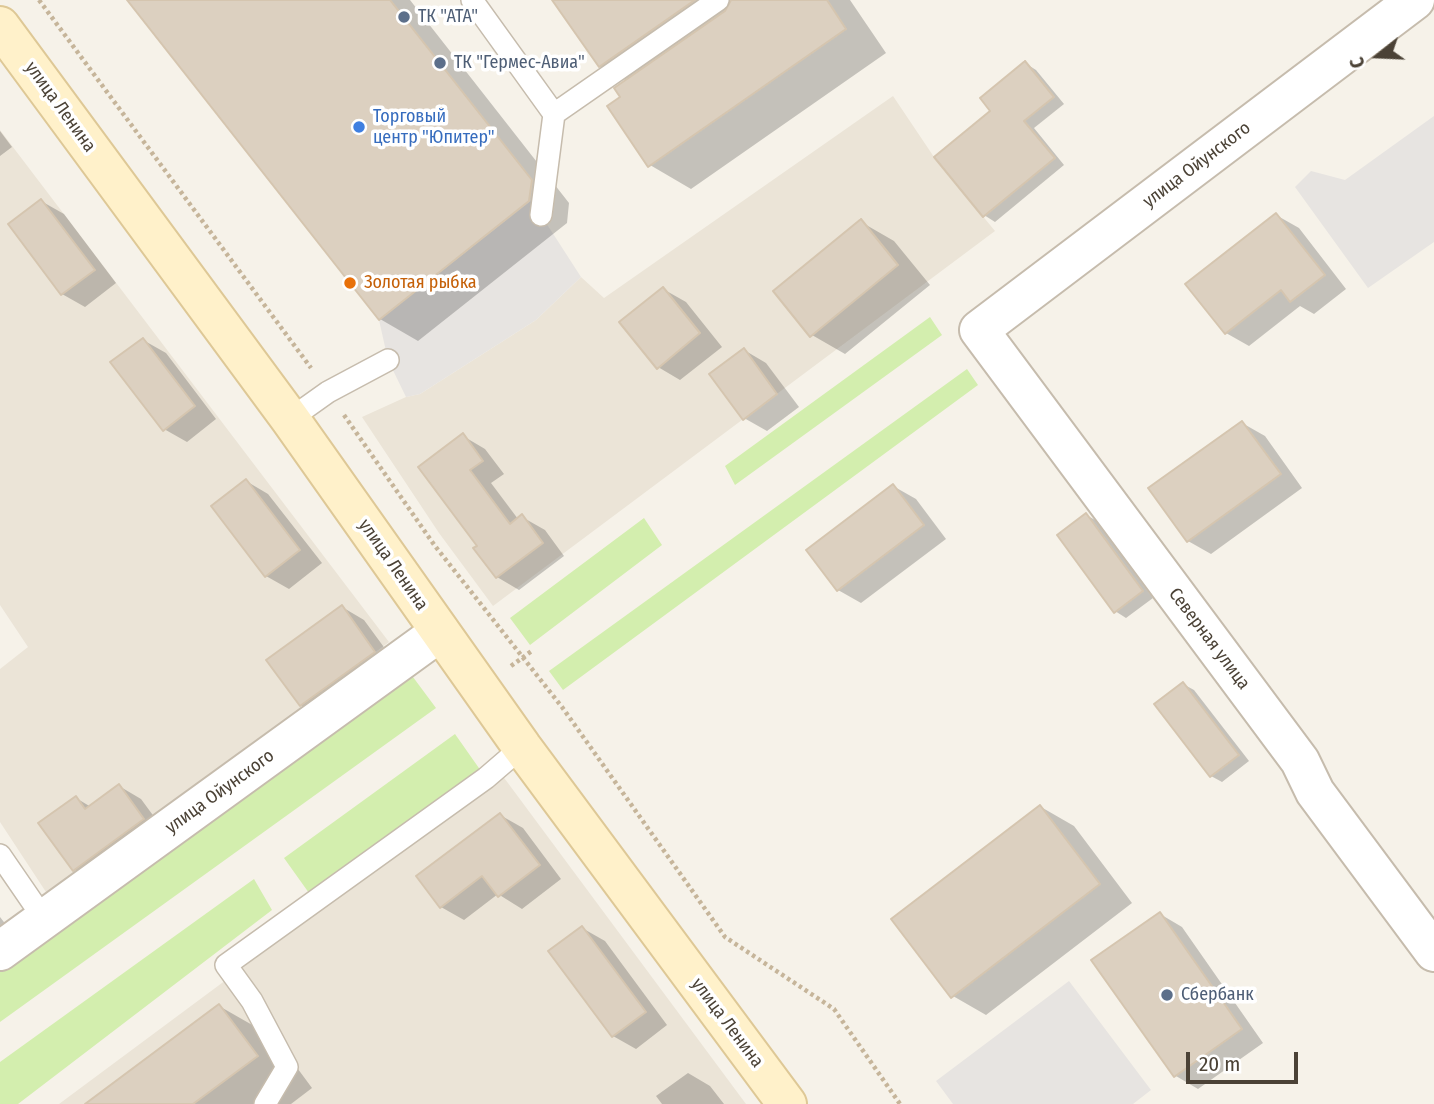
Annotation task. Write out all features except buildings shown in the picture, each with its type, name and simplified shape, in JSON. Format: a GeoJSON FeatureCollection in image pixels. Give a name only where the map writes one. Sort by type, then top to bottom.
{"type":"FeatureCollection","features":[{"type":"Feature","properties":{"kind":"main road","name":"улица Ленина"},"geometry":{"type":"LineString","coordinates":[[0,26],[290,419],[522,747],[787,1104]]}},
{"type":"Feature","properties":{"kind":"street","name":"улица Ойунского"},"geometry":{"type":"LineString","coordinates":[[979,330],[1415,0]]}},
{"type":"Feature","properties":{"kind":"street","name":"Северная улица"},"geometry":{"type":"LineString","coordinates":[[979,330],[1300,761],[1315,792],[1434,952]]}},
{"type":"Feature","properties":{"kind":"street","name":"улица Ойунского"},"geometry":{"type":"LineString","coordinates":[[0,951],[440,632]]}},
{"type":"Feature","properties":{"kind":"lane"},"geometry":{"type":"LineString","coordinates":[[472,0],[554,114],[541,215]]}},
{"type":"Feature","properties":{"kind":"lane"},"geometry":{"type":"LineString","coordinates":[[554,114],[718,0]]}},
{"type":"Feature","properties":{"kind":"lane"},"geometry":{"type":"LineString","coordinates":[[290,419],[328,392],[388,360]]}},
{"type":"Feature","properties":{"kind":"lane"},"geometry":{"type":"LineString","coordinates":[[265,1104],[287,1067],[252,1000],[226,965],[486,778],[522,747]]}},
{"type":"Feature","properties":{"kind":"lane"},"geometry":{"type":"LineString","coordinates":[[0,855],[44,919]]}},
{"type":"Feature","properties":{"kind":"path"},"geometry":{"type":"LineString","coordinates":[[39,0],[328,392],[435,545],[562,707],[725,937],[834,1009],[900,1104]]}},
{"type":"Feature","properties":{"kind":"shaded area"},"geometry":{"type":"Polygon","coordinates":[[[893,96],[934,157],[995,231],[493,606],[439,533],[362,417],[406,397],[420,394],[536,320],[581,277],[604,298],[893,96]]]}},
{"type":"Feature","properties":{"kind":"shaded area"},"geometry":{"type":"Polygon","coordinates":[[[1434,116],[1434,242],[1368,288],[1295,187],[1311,171],[1345,180],[1434,116]]]}},
{"type":"Feature","properties":{"kind":"shaded area"},"geometry":{"type":"Polygon","coordinates":[[[0,130],[389,642],[76,875],[46,892],[0,822],[0,669],[28,647],[0,605],[0,130]]]}},
{"type":"Feature","properties":{"kind":"shaded area"},"geometry":{"type":"Polygon","coordinates":[[[542,192],[541,215],[581,277],[536,320],[420,394],[406,397],[388,360],[379,320],[542,192]]]}},
{"type":"Feature","properties":{"kind":"shaded area"},"geometry":{"type":"Polygon","coordinates":[[[502,775],[746,1104],[59,1104],[502,775]]]}},
{"type":"Feature","properties":{"kind":"shaded area"},"geometry":{"type":"Polygon","coordinates":[[[1069,981],[1151,1090],[1133,1104],[953,1104],[936,1081],[1069,981]]]}},
{"type":"Feature","properties":{"kind":"green space"},"geometry":{"type":"Polygon","coordinates":[[[930,317],[942,335],[735,485],[725,466],[930,317]]]}},
{"type":"Feature","properties":{"kind":"green space"},"geometry":{"type":"Polygon","coordinates":[[[967,369],[978,385],[563,690],[549,671],[967,369]]]}},
{"type":"Feature","properties":{"kind":"green space"},"geometry":{"type":"Polygon","coordinates":[[[644,518],[662,545],[530,645],[510,618],[644,518]]]}},
{"type":"Feature","properties":{"kind":"green space"},"geometry":{"type":"Polygon","coordinates":[[[410,673],[436,708],[0,1022],[0,967],[410,673]]]}},
{"type":"Feature","properties":{"kind":"green space"},"geometry":{"type":"Polygon","coordinates":[[[455,734],[481,771],[309,893],[284,858],[455,734]]]}},
{"type":"Feature","properties":{"kind":"green space"},"geometry":{"type":"Polygon","coordinates":[[[254,879],[272,910],[18,1104],[0,1104],[0,1062],[254,879]]]}},
{"type":"Feature","properties":{"kind":"place","name":"ТК \"АТА\""},"geometry":{"type":"Point","coordinates":[404,17]}},
{"type":"Feature","properties":{"kind":"place","name":"ТК \"Гермес-Авиа\""},"geometry":{"type":"Point","coordinates":[440,63]}},
{"type":"Feature","properties":{"kind":"place","name":"Торговый центр \"Юпитер\""},"geometry":{"type":"Point","coordinates":[359,127]}},
{"type":"Feature","properties":{"kind":"place","name":"Золотая рыбка"},"geometry":{"type":"Point","coordinates":[350,283]}},
{"type":"Feature","properties":{"kind":"place","name":"Сбербанк"},"geometry":{"type":"Point","coordinates":[1167,995]}}]}
